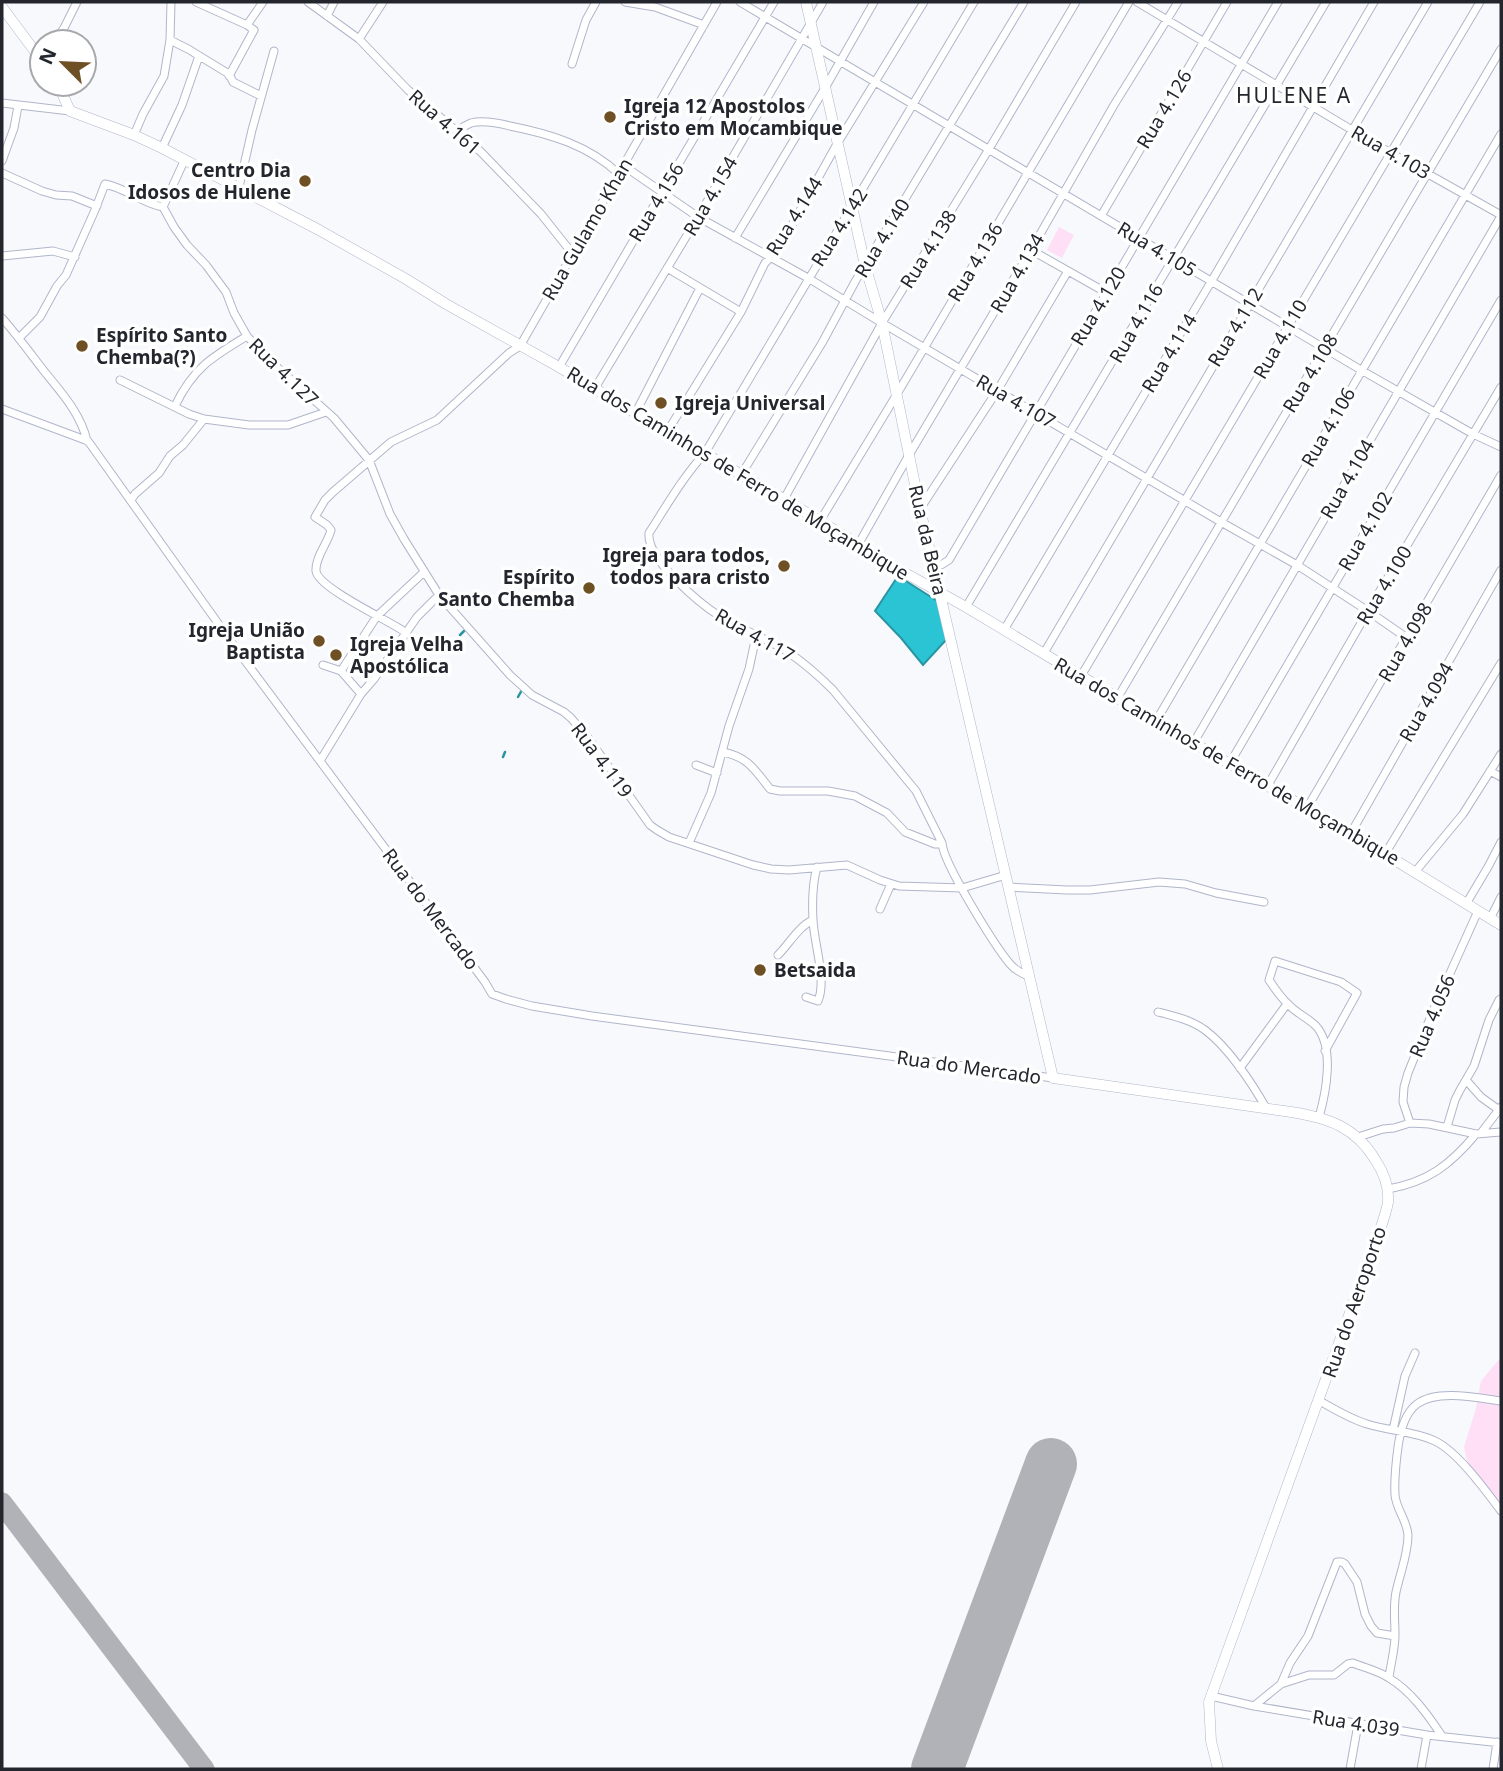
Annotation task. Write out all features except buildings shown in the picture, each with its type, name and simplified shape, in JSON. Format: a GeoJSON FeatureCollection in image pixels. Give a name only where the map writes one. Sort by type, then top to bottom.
{"type":"FeatureCollection","features":[{"type":"Feature","properties":{"kind":"main road","name":"Rua da Beira"},"geometry":{"type":"LineString","coordinates":[[806,2],[865,265],[882,323],[920,509],[1053,1078]]}},
{"type":"Feature","properties":{"kind":"main road"},"geometry":{"type":"LineString","coordinates":[[2,7],[28,42]]}},
{"type":"Feature","properties":{"kind":"main road"},"geometry":{"type":"LineString","coordinates":[[64,98],[70,111]]}},
{"type":"Feature","properties":{"kind":"main road","name":"Rua dos Caminhos de Ferro de Moçambique"},"geometry":{"type":"LineString","coordinates":[[70,111],[134,135],[185,159],[398,274],[1351,833],[1501,925]]}},
{"type":"Feature","properties":{"kind":"main road"},"geometry":{"type":"LineString","coordinates":[[1053,1078],[1319,1117],[1340,1125],[1367,1146],[1382,1171],[1388,1189]]}},
{"type":"Feature","properties":{"kind":"main road","name":"Rua do Aeroporto"},"geometry":{"type":"LineString","coordinates":[[1218,1769],[1211,1741],[1208,1709],[1211,1696],[1377,1238],[1388,1204],[1388,1189]]}},
{"type":"Feature","properties":{"kind":"street"},"geometry":{"type":"LineString","coordinates":[[64,28],[77,2]]}},
{"type":"Feature","properties":{"kind":"street"},"geometry":{"type":"LineString","coordinates":[[134,135],[164,76],[170,40],[171,2]]}},
{"type":"Feature","properties":{"kind":"street"},"geometry":{"type":"LineString","coordinates":[[196,2],[253,29],[254,32],[229,76]]}},
{"type":"Feature","properties":{"kind":"street"},"geometry":{"type":"LineString","coordinates":[[247,25],[263,2]]}},
{"type":"Feature","properties":{"kind":"street","name":"Rua 4.161"},"geometry":{"type":"LineString","coordinates":[[308,2],[359,39],[408,90],[481,152],[526,198],[572,253]]}},
{"type":"Feature","properties":{"kind":"street"},"geometry":{"type":"LineString","coordinates":[[327,16],[334,2]]}},
{"type":"Feature","properties":{"kind":"street"},"geometry":{"type":"LineString","coordinates":[[359,39],[383,2]]}},
{"type":"Feature","properties":{"kind":"street"},"geometry":{"type":"LineString","coordinates":[[572,64],[586,20],[596,2]]}},
{"type":"Feature","properties":{"kind":"street"},"geometry":{"type":"LineString","coordinates":[[625,2],[642,3],[704,24]]}},
{"type":"Feature","properties":{"kind":"street","name":"Rua Gulamo Khan"},"geometry":{"type":"LineString","coordinates":[[520,346],[717,2]]}},
{"type":"Feature","properties":{"kind":"street"},"geometry":{"type":"LineString","coordinates":[[740,2],[816,47]]}},
{"type":"Feature","properties":{"kind":"street","name":"Rua 4.156"},"geometry":{"type":"LineString","coordinates":[[559,367],[774,2]]}},
{"type":"Feature","properties":{"kind":"street","name":"Rua 4.154"},"geometry":{"type":"LineString","coordinates":[[595,388],[823,2]]}},
{"type":"Feature","properties":{"kind":"street"},"geometry":{"type":"LineString","coordinates":[[734,238],[874,2]]}},
{"type":"Feature","properties":{"kind":"street","name":"Rua 4.144"},"geometry":{"type":"LineString","coordinates":[[667,432],[741,312],[765,263],[778,250],[924,2]]}},
{"type":"Feature","properties":{"kind":"street","name":"Rua 4.142"},"geometry":{"type":"LineString","coordinates":[[705,453],[974,2]]}},
{"type":"Feature","properties":{"kind":"street","name":"Rua 4.140"},"geometry":{"type":"LineString","coordinates":[[741,475],[1024,2]]}},
{"type":"Feature","properties":{"kind":"street","name":"Rua 4.138"},"geometry":{"type":"LineString","coordinates":[[784,499],[882,323],[1076,2]]}},
{"type":"Feature","properties":{"kind":"street","name":"Rua 4.136"},"geometry":{"type":"LineString","coordinates":[[820,521],[1129,2]]}},
{"type":"Feature","properties":{"kind":"street","name":"Rua 4.103"},"geometry":{"type":"LineString","coordinates":[[1137,2],[1501,216]]}},
{"type":"Feature","properties":{"kind":"street","name":"Rua 4.134"},"geometry":{"type":"LineString","coordinates":[[858,545],[1114,105],[1178,2]]}},
{"type":"Feature","properties":{"kind":"street","name":"Rua 4.126"},"geometry":{"type":"LineString","coordinates":[[1101,216],[1227,2]]}},
{"type":"Feature","properties":{"kind":"street","name":"Rua 4.120"},"geometry":{"type":"LineString","coordinates":[[934,567],[949,560],[1278,2]]}},
{"type":"Feature","properties":{"kind":"street","name":"Rua 4.116"},"geometry":{"type":"LineString","coordinates":[[966,607],[1326,2]]}},
{"type":"Feature","properties":{"kind":"street","name":"Rua 4.114"},"geometry":{"type":"LineString","coordinates":[[1004,630],[1374,2]]}},
{"type":"Feature","properties":{"kind":"street","name":"Rua 4.112"},"geometry":{"type":"LineString","coordinates":[[1044,653],[1428,2]]}},
{"type":"Feature","properties":{"kind":"street","name":"Rua 4.110"},"geometry":{"type":"LineString","coordinates":[[1082,676],[1480,2]]}},
{"type":"Feature","properties":{"kind":"street"},"geometry":{"type":"LineString","coordinates":[[170,40],[199,56],[229,76],[233,82],[261,96]]}},
{"type":"Feature","properties":{"kind":"street","name":"Rua 4.105"},"geometry":{"type":"LineString","coordinates":[[816,47],[1361,370],[1473,434],[1501,447]]}},
{"type":"Feature","properties":{"kind":"street","name":"Rua 4.108"},"geometry":{"type":"LineString","coordinates":[[1118,697],[1501,49]]}},
{"type":"Feature","properties":{"kind":"street"},"geometry":{"type":"LineString","coordinates":[[239,187],[274,51]]}},
{"type":"Feature","properties":{"kind":"street"},"geometry":{"type":"LineString","coordinates":[[162,148],[182,105],[199,56]]}},
{"type":"Feature","properties":{"kind":"street"},"geometry":{"type":"LineString","coordinates":[[2,103],[70,111]]}},
{"type":"Feature","properties":{"kind":"street"},"geometry":{"type":"LineString","coordinates":[[2,161],[19,106]]}},
{"type":"Feature","properties":{"kind":"street"},"geometry":{"type":"LineString","coordinates":[[457,131],[478,122],[550,134],[599,158],[619,174]]}},
{"type":"Feature","properties":{"kind":"street","name":"Rua 4.106"},"geometry":{"type":"LineString","coordinates":[[1156,721],[1501,134]]}},
{"type":"Feature","properties":{"kind":"street"},"geometry":{"type":"LineString","coordinates":[[19,338],[45,310],[66,275],[104,185],[163,207],[185,159]]}},
{"type":"Feature","properties":{"kind":"street","name":"Rua 4.107"},"geometry":{"type":"LineString","coordinates":[[624,166],[698,217],[808,278],[1297,565],[1407,638]]}},
{"type":"Feature","properties":{"kind":"street"},"geometry":{"type":"LineString","coordinates":[[2,173],[42,191],[72,196],[97,206]]}},
{"type":"Feature","properties":{"kind":"street","name":"Rua 4.127"},"geometry":{"type":"LineString","coordinates":[[163,207],[187,245],[226,292],[247,336],[268,359],[330,414],[369,460]]}},
{"type":"Feature","properties":{"kind":"street","name":"Rua 4.104"},"geometry":{"type":"LineString","coordinates":[[1194,742],[1501,216]]}},
{"type":"Feature","properties":{"kind":"street"},"geometry":{"type":"LineString","coordinates":[[1031,250],[1107,293]]}},
{"type":"Feature","properties":{"kind":"street"},"geometry":{"type":"LineString","coordinates":[[2,256],[53,251],[75,257]]}},
{"type":"Feature","properties":{"kind":"street"},"geometry":{"type":"LineString","coordinates":[[667,268],[741,312]]}},
{"type":"Feature","properties":{"kind":"street"},"geometry":{"type":"LineString","coordinates":[[920,509],[997,391],[1068,271]]}},
{"type":"Feature","properties":{"kind":"street"},"geometry":{"type":"LineString","coordinates":[[636,412],[700,288]]}},
{"type":"Feature","properties":{"kind":"street","name":"Rua 4.102"},"geometry":{"type":"LineString","coordinates":[[1230,763],[1501,300]]}},
{"type":"Feature","properties":{"kind":"street","name":"Rua do Mercado"},"geometry":{"type":"LineString","coordinates":[[2,318],[75,412],[88,441],[240,654],[490,991],[532,1006],[592,1016],[1053,1078]]}},
{"type":"Feature","properties":{"kind":"street"},"geometry":{"type":"LineString","coordinates":[[175,406],[189,380],[200,368],[247,336]]}},
{"type":"Feature","properties":{"kind":"street"},"geometry":{"type":"LineString","coordinates":[[405,632],[349,600],[317,575],[316,568],[331,530],[315,517],[332,492],[369,460],[391,442],[437,420],[520,346]]}},
{"type":"Feature","properties":{"kind":"street"},"geometry":{"type":"LineString","coordinates":[[120,380],[188,414],[204,419],[249,425],[288,425],[326,412]]}},
{"type":"Feature","properties":{"kind":"street","name":"Rua 4.100"},"geometry":{"type":"LineString","coordinates":[[1268,785],[1501,387]]}},
{"type":"Feature","properties":{"kind":"street"},"geometry":{"type":"LineString","coordinates":[[2,409],[88,441]]}},
{"type":"Feature","properties":{"kind":"street"},"geometry":{"type":"LineString","coordinates":[[131,500],[159,473],[170,456],[183,445],[204,419]]}},
{"type":"Feature","properties":{"kind":"street","name":"Rua 4.117"},"geometry":{"type":"LineString","coordinates":[[705,453],[694,465],[649,533],[650,544],[668,571],[704,605],[791,654],[833,690],[916,791],[962,888],[1011,966],[1028,976]]}},
{"type":"Feature","properties":{"kind":"street","name":"Rua 4.119"},"geometry":{"type":"LineString","coordinates":[[369,460],[390,514],[439,596],[510,675],[532,695],[565,712],[571,718],[650,825],[689,843],[771,869],[847,865],[891,884],[919,888],[962,888],[1006,876]]}},
{"type":"Feature","properties":{"kind":"street","name":"Rua 4.098"},"geometry":{"type":"LineString","coordinates":[[1307,808],[1501,475]]}},
{"type":"Feature","properties":{"kind":"street","name":"Rua 4.094"},"geometry":{"type":"LineString","coordinates":[[1351,833],[1501,570]]}},
{"type":"Feature","properties":{"kind":"street"},"geometry":{"type":"LineString","coordinates":[[341,671],[377,616],[424,572]]}},
{"type":"Feature","properties":{"kind":"street"},"geometry":{"type":"LineString","coordinates":[[320,761],[361,694],[405,632],[439,596]]}},
{"type":"Feature","properties":{"kind":"street"},"geometry":{"type":"LineString","coordinates":[[689,843],[711,793],[757,636]]}},
{"type":"Feature","properties":{"kind":"street"},"geometry":{"type":"LineString","coordinates":[[1385,854],[1501,663]]}},
{"type":"Feature","properties":{"kind":"street"},"geometry":{"type":"LineString","coordinates":[[323,665],[341,671],[361,694]]}},
{"type":"Feature","properties":{"kind":"street"},"geometry":{"type":"LineString","coordinates":[[723,752],[750,763],[770,789],[817,790],[855,796],[887,813],[905,832],[934,844],[942,843]]}},
{"type":"Feature","properties":{"kind":"street"},"geometry":{"type":"LineString","coordinates":[[1415,872],[1456,822],[1501,754]]}},
{"type":"Feature","properties":{"kind":"street"},"geometry":{"type":"LineString","coordinates":[[696,765],[717,773]]}},
{"type":"Feature","properties":{"kind":"street"},"geometry":{"type":"LineString","coordinates":[[1490,771],[1501,777]]}},
{"type":"Feature","properties":{"kind":"street"},"geometry":{"type":"LineString","coordinates":[[1466,904],[1501,842]]}},
{"type":"Feature","properties":{"kind":"street"},"geometry":{"type":"LineString","coordinates":[[806,997],[818,1001],[821,991],[812,902],[813,880],[817,867]]}},
{"type":"Feature","properties":{"kind":"street"},"geometry":{"type":"LineString","coordinates":[[1008,887],[1078,890],[1160,882],[1185,884],[1264,902]]}},
{"type":"Feature","properties":{"kind":"street"},"geometry":{"type":"LineString","coordinates":[[880,909],[891,884]]}},
{"type":"Feature","properties":{"kind":"street"},"geometry":{"type":"LineString","coordinates":[[1490,919],[1501,897]]}},
{"type":"Feature","properties":{"kind":"street","name":"Rua 4.056"},"geometry":{"type":"LineString","coordinates":[[1410,1123],[1403,1102],[1408,1073],[1478,911]]}},
{"type":"Feature","properties":{"kind":"street"},"geometry":{"type":"LineString","coordinates":[[778,955],[809,921],[813,920]]}},
{"type":"Feature","properties":{"kind":"street"},"geometry":{"type":"LineString","coordinates":[[1319,1117],[1328,1076],[1325,1052],[1324,1042],[1317,1027],[1287,1004],[1269,981],[1275,961],[1341,982],[1357,993],[1325,1052]]}},
{"type":"Feature","properties":{"kind":"street"},"geometry":{"type":"LineString","coordinates":[[1447,1127],[1455,1100],[1475,1066],[1489,1020],[1501,999]]}},
{"type":"Feature","properties":{"kind":"street"},"geometry":{"type":"LineString","coordinates":[[1240,1068],[1287,1004]]}},
{"type":"Feature","properties":{"kind":"street"},"geometry":{"type":"LineString","coordinates":[[1158,1012],[1186,1020],[1205,1030],[1253,1084],[1266,1108]]}},
{"type":"Feature","properties":{"kind":"street"},"geometry":{"type":"LineString","coordinates":[[1388,1189],[1438,1172],[1455,1158],[1500,1108],[1481,1097],[1466,1080]]}},
{"type":"Feature","properties":{"kind":"street"},"geometry":{"type":"LineString","coordinates":[[1358,1137],[1410,1123],[1478,1133],[1501,1132]]}},
{"type":"Feature","properties":{"kind":"street"},"geometry":{"type":"LineString","coordinates":[[1389,1677],[1395,1636],[1396,1594],[1408,1541],[1408,1528],[1395,1497],[1397,1431],[1405,1376],[1415,1353]]}},
{"type":"Feature","properties":{"kind":"street"},"geometry":{"type":"LineString","coordinates":[[1397,1431],[1417,1403],[1425,1400],[1455,1396],[1501,1401]]}},
{"type":"Feature","properties":{"kind":"street"},"geometry":{"type":"LineString","coordinates":[[1318,1400],[1367,1424],[1429,1439],[1444,1447],[1479,1482],[1501,1511]]}},
{"type":"Feature","properties":{"kind":"street"},"geometry":{"type":"LineString","coordinates":[[1281,1684],[1290,1663],[1308,1636],[1337,1562],[1345,1563],[1357,1582],[1365,1614],[1375,1631],[1395,1636]]}},
{"type":"Feature","properties":{"kind":"street"},"geometry":{"type":"LineString","coordinates":[[1254,1706],[1281,1684],[1309,1675],[1334,1675],[1353,1663],[1389,1677],[1414,1700],[1442,1736]]}},
{"type":"Feature","properties":{"kind":"street","name":"Rua 4.039"},"geometry":{"type":"LineString","coordinates":[[1211,1696],[1358,1724],[1427,1735],[1499,1742]]}},
{"type":"Feature","properties":{"kind":"street"},"geometry":{"type":"LineString","coordinates":[[1350,1769],[1358,1724]]}},
{"type":"Feature","properties":{"kind":"street"},"geometry":{"type":"LineString","coordinates":[[1421,1769],[1427,1735]]}},
{"type":"Feature","properties":{"kind":"street"},"geometry":{"type":"LineString","coordinates":[[1493,1769],[1499,1742]]}},
{"type":"Feature","properties":{"kind":"shaded area"},"geometry":{"type":"Polygon","coordinates":[[[1059,227],[1074,235],[1062,258],[1047,250],[1059,227]]]}},
{"type":"Feature","properties":{"kind":"shaded area"},"geometry":{"type":"Polygon","coordinates":[[[1501,1357],[1501,1509],[1472,1482],[1464,1447],[1481,1381],[1501,1357]]]}},
{"type":"Feature","properties":{"kind":"water"},"geometry":{"type":"Polygon","coordinates":[[[898,576],[939,602],[947,639],[923,665],[875,611],[898,576]]]}},
{"type":"Feature","properties":{"kind":"waterway"},"geometry":{"type":"LineString","coordinates":[[460,635],[464,631]]}},
{"type":"Feature","properties":{"kind":"waterway"},"geometry":{"type":"LineString","coordinates":[[518,697],[523,688]]}},
{"type":"Feature","properties":{"kind":"waterway"},"geometry":{"type":"LineString","coordinates":[[503,757],[505,752]]}},
{"type":"Feature","properties":{"kind":"taxiway"},"geometry":{"type":"LineString","coordinates":[[2,1503],[204,1769]]}},
{"type":"Feature","properties":{"kind":"runway"},"geometry":{"type":"LineString","coordinates":[[937,1769],[1051,1464]]}},
{"type":"Feature","properties":{"kind":"place","name":"Igreja 12 Apostolos Cristo em Mocambique"},"geometry":{"type":"Point","coordinates":[610,117]}},
{"type":"Feature","properties":{"kind":"place","name":"Centro Dia Idosos de Hulene"},"geometry":{"type":"Point","coordinates":[305,181]}},
{"type":"Feature","properties":{"kind":"place","name":"Espírito Santo Chemba(?)"},"geometry":{"type":"Point","coordinates":[82,346]}},
{"type":"Feature","properties":{"kind":"place","name":"Igreja Universal"},"geometry":{"type":"Point","coordinates":[661,403]}},
{"type":"Feature","properties":{"kind":"place","name":"Igreja para todos, todos para cristo"},"geometry":{"type":"Point","coordinates":[784,566]}},
{"type":"Feature","properties":{"kind":"place","name":"Espírito Santo Chemba"},"geometry":{"type":"Point","coordinates":[589,588]}},
{"type":"Feature","properties":{"kind":"place","name":"Igreja União Baptista"},"geometry":{"type":"Point","coordinates":[319,641]}},
{"type":"Feature","properties":{"kind":"place","name":"Igreja Velha Apostólica"},"geometry":{"type":"Point","coordinates":[336,655]}},
{"type":"Feature","properties":{"kind":"place","name":"Betsaida"},"geometry":{"type":"Point","coordinates":[760,970]}},
{"type":"Feature","properties":{"kind":"district","name":"HULENE A"},"geometry":{"type":"Point","coordinates":[1294,96]}}]}
